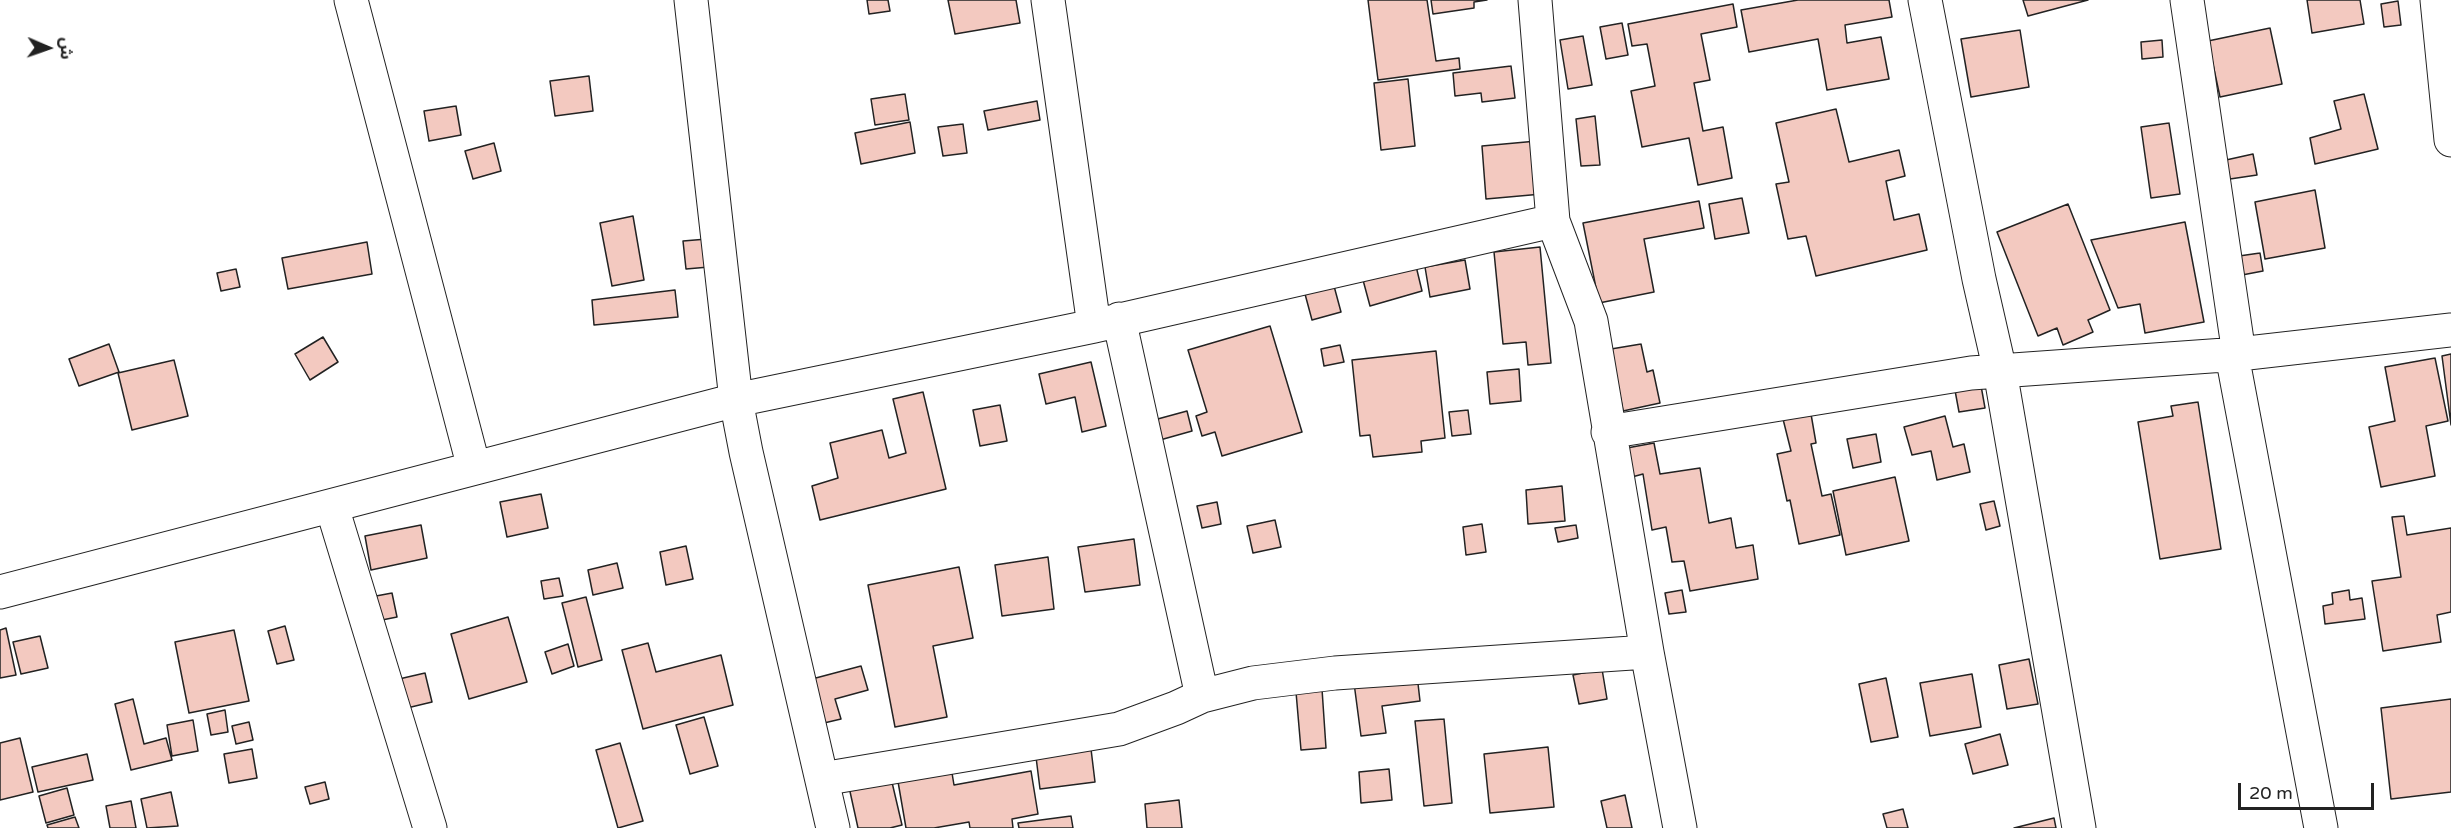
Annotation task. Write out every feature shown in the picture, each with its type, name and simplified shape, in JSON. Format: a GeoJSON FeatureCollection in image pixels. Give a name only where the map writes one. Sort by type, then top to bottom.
{"type":"FeatureCollection","features":[{"type":"Feature","properties":{"kind":"street"},"geometry":{"type":"LineString","coordinates":[[351,0],[474,468]]}},
{"type":"Feature","properties":{"kind":"street"},"geometry":{"type":"LineString","coordinates":[[692,0],[736,400],[833,828]]}},
{"type":"Feature","properties":{"kind":"street"},"geometry":{"type":"LineString","coordinates":[[1048,0],[1106,322],[1202,696]]}},
{"type":"Feature","properties":{"kind":"street"},"geometry":{"type":"LineString","coordinates":[[1535,0],[1553,221],[1591,321],[1608,432],[1680,828]]}},
{"type":"Feature","properties":{"kind":"street"},"geometry":{"type":"LineString","coordinates":[[1925,0],[1979,279],[2000,371],[2079,828]]}},
{"type":"Feature","properties":{"kind":"street"},"geometry":{"type":"LineString","coordinates":[[2187,0],[2236,355],[2321,828]]}},
{"type":"Feature","properties":{"kind":"street"},"geometry":{"type":"LineString","coordinates":[[2438,0],[2451,140]]}},
{"type":"Feature","properties":{"kind":"street"},"geometry":{"type":"LineString","coordinates":[[0,592],[736,400],[1106,322],[1553,221]]}},
{"type":"Feature","properties":{"kind":"street"},"geometry":{"type":"LineString","coordinates":[[1608,432],[1959,375],[2236,355],[2451,330]]}},
{"type":"Feature","properties":{"kind":"street"},"geometry":{"type":"LineString","coordinates":[[332,507],[430,828]]}},
{"type":"Feature","properties":{"kind":"street"},"geometry":{"type":"LineString","coordinates":[[822,779],[1119,729],[1202,696],[1253,683],[1335,673],[1647,652]]}},
{"type":"Feature","properties":{"kind":"building"},"geometry":{"type":"Polygon","coordinates":[[[867,0],[888,0],[890,11],[869,14],[867,0]]]}},
{"type":"Feature","properties":{"kind":"building"},"geometry":{"type":"Polygon","coordinates":[[[948,0],[1016,0],[1020,23],[955,34],[948,0]]]}},
{"type":"Feature","properties":{"kind":"building"},"geometry":{"type":"Polygon","coordinates":[[[1368,0],[1427,0],[1436,61],[1459,58],[1460,69],[1378,80],[1368,0]]]}},
{"type":"Feature","properties":{"kind":"building"},"geometry":{"type":"Polygon","coordinates":[[[1431,0],[1487,0],[1474,2],[1474,8],[1433,14],[1431,0]]]}},
{"type":"Feature","properties":{"kind":"building"},"geometry":{"type":"Polygon","coordinates":[[[1798,0],[1889,0],[1892,17],[1845,25],[1847,43],[1881,37],[1889,79],[1827,90],[1818,39],[1749,52],[1741,10],[1798,0]]]}},
{"type":"Feature","properties":{"kind":"building"},"geometry":{"type":"Polygon","coordinates":[[[2023,0],[2088,0],[2028,16],[2023,0]]]}},
{"type":"Feature","properties":{"kind":"building"},"geometry":{"type":"Polygon","coordinates":[[[2307,0],[2360,0],[2364,24],[2312,33],[2307,0]]]}},
{"type":"Feature","properties":{"kind":"building"},"geometry":{"type":"Polygon","coordinates":[[[2398,1],[2401,25],[2384,27],[2381,4],[2398,1]]]}},
{"type":"Feature","properties":{"kind":"building"},"geometry":{"type":"Polygon","coordinates":[[[1733,4],[1737,27],[1701,34],[1710,80],[1694,83],[1703,131],[1723,127],[1732,178],[1698,185],[1689,138],[1642,147],[1631,91],[1655,86],[1647,44],[1632,46],[1628,24],[1733,4]]]}},
{"type":"Feature","properties":{"kind":"building"},"geometry":{"type":"Polygon","coordinates":[[[1622,23],[1628,55],[1606,59],[1600,27],[1622,23]]]}},
{"type":"Feature","properties":{"kind":"building"},"geometry":{"type":"Polygon","coordinates":[[[2270,28],[2282,84],[2220,97],[2208,41],[2270,28]]]}},
{"type":"Feature","properties":{"kind":"building"},"geometry":{"type":"Polygon","coordinates":[[[2020,30],[2029,87],[1971,97],[1961,39],[2020,30]]]}},
{"type":"Feature","properties":{"kind":"building"},"geometry":{"type":"Polygon","coordinates":[[[1583,36],[1592,85],[1568,89],[1560,40],[1583,36]]]}},
{"type":"Feature","properties":{"kind":"building"},"geometry":{"type":"Polygon","coordinates":[[[2162,40],[2163,57],[2142,59],[2141,42],[2162,40]]]}},
{"type":"Feature","properties":{"kind":"building"},"geometry":{"type":"Polygon","coordinates":[[[1511,66],[1515,98],[1482,102],[1481,93],[1455,96],[1453,73],[1511,66]]]}},
{"type":"Feature","properties":{"kind":"building"},"geometry":{"type":"Polygon","coordinates":[[[589,76],[593,111],[555,116],[550,81],[589,76]]]}},
{"type":"Feature","properties":{"kind":"building"},"geometry":{"type":"Polygon","coordinates":[[[1408,79],[1415,146],[1381,150],[1374,83],[1408,79]]]}},
{"type":"Feature","properties":{"kind":"building"},"geometry":{"type":"Polygon","coordinates":[[[905,94],[909,120],[875,125],[871,99],[905,94]]]}},
{"type":"Feature","properties":{"kind":"building"},"geometry":{"type":"Polygon","coordinates":[[[2364,94],[2378,149],[2315,164],[2310,138],[2341,129],[2334,101],[2364,94]]]}},
{"type":"Feature","properties":{"kind":"building"},"geometry":{"type":"Polygon","coordinates":[[[1037,101],[1040,120],[988,130],[984,111],[1037,101]]]}},
{"type":"Feature","properties":{"kind":"building"},"geometry":{"type":"Polygon","coordinates":[[[456,106],[461,135],[429,141],[424,111],[456,106]]]}},
{"type":"Feature","properties":{"kind":"building"},"geometry":{"type":"Polygon","coordinates":[[[1836,109],[1849,162],[1899,150],[1905,176],[1886,181],[1894,220],[1919,214],[1927,250],[1816,276],[1806,236],[1788,239],[1776,184],[1789,182],[1776,123],[1836,109]]]}},
{"type":"Feature","properties":{"kind":"building"},"geometry":{"type":"Polygon","coordinates":[[[1595,116],[1600,165],[1581,166],[1576,119],[1595,116]]]}},
{"type":"Feature","properties":{"kind":"building"},"geometry":{"type":"Polygon","coordinates":[[[910,122],[915,153],[861,164],[855,133],[910,122]]]}},
{"type":"Feature","properties":{"kind":"building"},"geometry":{"type":"Polygon","coordinates":[[[2169,123],[2180,194],[2151,198],[2141,127],[2169,123]]]}},
{"type":"Feature","properties":{"kind":"building"},"geometry":{"type":"Polygon","coordinates":[[[963,124],[967,153],[943,156],[938,127],[963,124]]]}},
{"type":"Feature","properties":{"kind":"building"},"geometry":{"type":"Polygon","coordinates":[[[1537,141],[1542,194],[1486,199],[1482,146],[1537,141]]]}},
{"type":"Feature","properties":{"kind":"building"},"geometry":{"type":"Polygon","coordinates":[[[494,143],[501,171],[473,179],[465,151],[494,143]]]}},
{"type":"Feature","properties":{"kind":"building"},"geometry":{"type":"Polygon","coordinates":[[[2253,154],[2257,175],[2230,179],[2226,160],[2253,154]]]}},
{"type":"Feature","properties":{"kind":"building"},"geometry":{"type":"Polygon","coordinates":[[[2315,190],[2325,248],[2265,259],[2255,202],[2315,190]]]}},
{"type":"Feature","properties":{"kind":"building"},"geometry":{"type":"Polygon","coordinates":[[[1742,198],[1749,233],[1715,239],[1709,204],[1742,198]]]}},
{"type":"Feature","properties":{"kind":"building"},"geometry":{"type":"Polygon","coordinates":[[[1699,201],[1704,228],[1644,239],[1654,292],[1599,303],[1583,223],[1699,201]]]}},
{"type":"Feature","properties":{"kind":"building"},"geometry":{"type":"Polygon","coordinates":[[[2068,204],[2110,310],[2088,320],[2093,332],[2063,345],[2057,328],[2038,336],[1997,232],[2068,204]]]}},
{"type":"Feature","properties":{"kind":"building"},"geometry":{"type":"Polygon","coordinates":[[[633,216],[644,280],[612,286],[600,223],[633,216]]]}},
{"type":"Feature","properties":{"kind":"building"},"geometry":{"type":"Polygon","coordinates":[[[2185,222],[2204,322],[2145,333],[2140,304],[2118,308],[2091,240],[2185,222]]]}},
{"type":"Feature","properties":{"kind":"building"},"geometry":{"type":"Polygon","coordinates":[[[707,239],[709,267],[686,269],[683,241],[707,239]]]}},
{"type":"Feature","properties":{"kind":"building"},"geometry":{"type":"Polygon","coordinates":[[[367,242],[372,274],[288,289],[282,258],[367,242]]]}},
{"type":"Feature","properties":{"kind":"building"},"geometry":{"type":"Polygon","coordinates":[[[1540,247],[1551,363],[1528,365],[1526,342],[1503,344],[1494,252],[1540,247]]]}},
{"type":"Feature","properties":{"kind":"building"},"geometry":{"type":"Polygon","coordinates":[[[2260,253],[2263,271],[2242,275],[2239,256],[2260,253]]]}},
{"type":"Feature","properties":{"kind":"building"},"geometry":{"type":"Polygon","coordinates":[[[1465,260],[1470,289],[1430,297],[1425,267],[1465,260]]]}},
{"type":"Feature","properties":{"kind":"building"},"geometry":{"type":"Polygon","coordinates":[[[1416,266],[1422,291],[1370,306],[1363,280],[1416,266]]]}},
{"type":"Feature","properties":{"kind":"building"},"geometry":{"type":"Polygon","coordinates":[[[236,269],[240,287],[221,291],[217,273],[236,269]]]}},
{"type":"Feature","properties":{"kind":"building"},"geometry":{"type":"Polygon","coordinates":[[[1334,286],[1341,312],[1312,320],[1305,294],[1334,286]]]}},
{"type":"Feature","properties":{"kind":"building"},"geometry":{"type":"Polygon","coordinates":[[[675,290],[678,317],[594,325],[592,300],[675,290]]]}},
{"type":"Feature","properties":{"kind":"building"},"geometry":{"type":"Polygon","coordinates":[[[1270,326],[1302,432],[1222,456],[1215,432],[1202,436],[1196,416],[1207,412],[1188,350],[1270,326]]]}},
{"type":"Feature","properties":{"kind":"building"},"geometry":{"type":"Polygon","coordinates":[[[323,337],[338,362],[310,380],[295,354],[323,337]]]}},
{"type":"Feature","properties":{"kind":"building"},"geometry":{"type":"Polygon","coordinates":[[[109,344],[119,372],[79,386],[69,359],[109,344]]]}},
{"type":"Feature","properties":{"kind":"building"},"geometry":{"type":"Polygon","coordinates":[[[1641,344],[1647,372],[1653,370],[1660,403],[1623,411],[1611,349],[1641,344]]]}},
{"type":"Feature","properties":{"kind":"building"},"geometry":{"type":"Polygon","coordinates":[[[1340,345],[1344,362],[1324,366],[1321,349],[1340,345]]]}},
{"type":"Feature","properties":{"kind":"building"},"geometry":{"type":"Polygon","coordinates":[[[1436,351],[1445,438],[1421,441],[1422,452],[1373,457],[1370,435],[1360,436],[1352,360],[1436,351]]]}},
{"type":"Feature","properties":{"kind":"building"},"geometry":{"type":"Polygon","coordinates":[[[2451,354],[2451,425],[2442,356],[2451,354]]]}},
{"type":"Feature","properties":{"kind":"building"},"geometry":{"type":"Polygon","coordinates":[[[2435,358],[2448,421],[2426,426],[2435,476],[2381,487],[2369,427],[2395,421],[2385,367],[2435,358]]]}},
{"type":"Feature","properties":{"kind":"building"},"geometry":{"type":"Polygon","coordinates":[[[174,360],[188,416],[132,430],[118,373],[174,360]]]}},
{"type":"Feature","properties":{"kind":"building"},"geometry":{"type":"Polygon","coordinates":[[[1091,362],[1106,426],[1082,432],[1075,397],[1046,404],[1039,374],[1091,362]]]}},
{"type":"Feature","properties":{"kind":"building"},"geometry":{"type":"Polygon","coordinates":[[[1519,369],[1521,401],[1490,404],[1487,372],[1519,369]]]}},
{"type":"Feature","properties":{"kind":"building"},"geometry":{"type":"Polygon","coordinates":[[[1980,380],[1985,408],[1959,412],[1954,385],[1980,380]]]}},
{"type":"Feature","properties":{"kind":"building"},"geometry":{"type":"Polygon","coordinates":[[[923,392],[946,489],[820,520],[812,486],[838,478],[830,443],[882,430],[889,458],[906,453],[893,399],[923,392]]]}},
{"type":"Feature","properties":{"kind":"building"},"geometry":{"type":"Polygon","coordinates":[[[2198,402],[2221,549],[2160,559],[2138,422],[2173,416],[2171,406],[2198,402]]]}},
{"type":"Feature","properties":{"kind":"building"},"geometry":{"type":"Polygon","coordinates":[[[1000,405],[1007,441],[980,446],[973,410],[1000,405]]]}},
{"type":"Feature","properties":{"kind":"building"},"geometry":{"type":"Polygon","coordinates":[[[1468,410],[1471,434],[1452,436],[1449,412],[1468,410]]]}},
{"type":"Feature","properties":{"kind":"building"},"geometry":{"type":"Polygon","coordinates":[[[1187,411],[1192,431],[1160,440],[1154,420],[1187,411]]]}},
{"type":"Feature","properties":{"kind":"building"},"geometry":{"type":"Polygon","coordinates":[[[1811,414],[1816,443],[1811,444],[1822,496],[1831,494],[1840,535],[1799,544],[1777,454],[1791,451],[1783,419],[1811,414]]]}},
{"type":"Feature","properties":{"kind":"building"},"geometry":{"type":"Polygon","coordinates":[[[1945,416],[1953,447],[1964,444],[1970,472],[1937,480],[1931,451],[1912,455],[1904,427],[1945,416]]]}},
{"type":"Feature","properties":{"kind":"building"},"geometry":{"type":"Polygon","coordinates":[[[1876,434],[1881,462],[1853,468],[1847,439],[1876,434]]]}},
{"type":"Feature","properties":{"kind":"building"},"geometry":{"type":"Polygon","coordinates":[[[1654,443],[1660,474],[1700,468],[1709,523],[1731,518],[1736,548],[1753,545],[1758,579],[1690,591],[1684,561],[1672,562],[1666,527],[1652,530],[1643,474],[1632,477],[1627,448],[1654,443]]]}},
{"type":"Feature","properties":{"kind":"building"},"geometry":{"type":"Polygon","coordinates":[[[1895,477],[1909,541],[1846,555],[1833,491],[1895,477]]]}},
{"type":"Feature","properties":{"kind":"building"},"geometry":{"type":"Polygon","coordinates":[[[1562,486],[1565,521],[1528,524],[1526,490],[1562,486]]]}},
{"type":"Feature","properties":{"kind":"building"},"geometry":{"type":"Polygon","coordinates":[[[541,494],[548,528],[507,537],[500,502],[541,494]]]}},
{"type":"Feature","properties":{"kind":"building"},"geometry":{"type":"Polygon","coordinates":[[[1994,501],[2000,526],[1986,530],[1980,504],[1994,501]]]}},
{"type":"Feature","properties":{"kind":"building"},"geometry":{"type":"Polygon","coordinates":[[[1217,502],[1221,524],[1202,528],[1197,506],[1217,502]]]}},
{"type":"Feature","properties":{"kind":"building"},"geometry":{"type":"Polygon","coordinates":[[[2404,516],[2407,535],[2451,528],[2451,612],[2437,615],[2441,642],[2383,651],[2372,581],[2401,577],[2392,517],[2404,516]]]}},
{"type":"Feature","properties":{"kind":"building"},"geometry":{"type":"Polygon","coordinates":[[[1275,520],[1281,547],[1253,553],[1247,526],[1275,520]]]}},
{"type":"Feature","properties":{"kind":"building"},"geometry":{"type":"Polygon","coordinates":[[[1482,524],[1486,552],[1466,555],[1463,527],[1482,524]]]}},
{"type":"Feature","properties":{"kind":"building"},"geometry":{"type":"Polygon","coordinates":[[[421,525],[427,558],[371,570],[365,536],[421,525]]]}},
{"type":"Feature","properties":{"kind":"building"},"geometry":{"type":"Polygon","coordinates":[[[1576,525],[1578,538],[1558,542],[1555,528],[1576,525]]]}},
{"type":"Feature","properties":{"kind":"building"},"geometry":{"type":"Polygon","coordinates":[[[1134,539],[1140,585],[1085,592],[1078,547],[1134,539]]]}},
{"type":"Feature","properties":{"kind":"building"},"geometry":{"type":"Polygon","coordinates":[[[686,546],[693,579],[666,585],[660,552],[686,546]]]}},
{"type":"Feature","properties":{"kind":"building"},"geometry":{"type":"Polygon","coordinates":[[[1048,557],[1054,609],[1002,616],[995,565],[1048,557]]]}},
{"type":"Feature","properties":{"kind":"building"},"geometry":{"type":"Polygon","coordinates":[[[617,563],[623,588],[593,595],[588,570],[617,563]]]}},
{"type":"Feature","properties":{"kind":"building"},"geometry":{"type":"Polygon","coordinates":[[[959,567],[973,638],[933,646],[947,717],[895,727],[868,585],[959,567]]]}},
{"type":"Feature","properties":{"kind":"building"},"geometry":{"type":"Polygon","coordinates":[[[559,578],[563,596],[544,599],[541,581],[559,578]]]}},
{"type":"Feature","properties":{"kind":"building"},"geometry":{"type":"Polygon","coordinates":[[[1682,590],[1686,612],[1669,614],[1665,593],[1682,590]]]}},
{"type":"Feature","properties":{"kind":"building"},"geometry":{"type":"Polygon","coordinates":[[[2349,590],[2350,600],[2362,598],[2365,619],[2325,624],[2323,606],[2333,604],[2332,593],[2349,590]]]}},
{"type":"Feature","properties":{"kind":"building"},"geometry":{"type":"Polygon","coordinates":[[[392,593],[397,617],[382,620],[376,596],[392,593]]]}},
{"type":"Feature","properties":{"kind":"building"},"geometry":{"type":"Polygon","coordinates":[[[586,597],[602,660],[578,667],[562,603],[586,597]]]}},
{"type":"Feature","properties":{"kind":"building"},"geometry":{"type":"Polygon","coordinates":[[[508,617],[527,682],[469,699],[451,634],[508,617]]]}},
{"type":"Feature","properties":{"kind":"building"},"geometry":{"type":"Polygon","coordinates":[[[285,626],[294,660],[277,664],[268,631],[285,626]]]}},
{"type":"Feature","properties":{"kind":"building"},"geometry":{"type":"Polygon","coordinates":[[[6,628],[16,675],[0,678],[0,630],[6,628]]]}},
{"type":"Feature","properties":{"kind":"building"},"geometry":{"type":"Polygon","coordinates":[[[234,630],[249,701],[189,713],[175,642],[234,630]]]}},
{"type":"Feature","properties":{"kind":"building"},"geometry":{"type":"Polygon","coordinates":[[[40,636],[48,668],[21,674],[13,642],[40,636]]]}},
{"type":"Feature","properties":{"kind":"building"},"geometry":{"type":"Polygon","coordinates":[[[648,643],[656,672],[721,655],[733,705],[643,729],[622,650],[648,643]]]}},
{"type":"Feature","properties":{"kind":"building"},"geometry":{"type":"Polygon","coordinates":[[[568,644],[574,666],[552,674],[545,652],[568,644]]]}},
{"type":"Feature","properties":{"kind":"building"},"geometry":{"type":"Polygon","coordinates":[[[2029,659],[2038,704],[2007,709],[1999,665],[2029,659]]]}},
{"type":"Feature","properties":{"kind":"building"},"geometry":{"type":"Polygon","coordinates":[[[861,666],[868,690],[835,699],[841,719],[824,723],[812,679],[861,666]]]}},
{"type":"Feature","properties":{"kind":"building"},"geometry":{"type":"Polygon","coordinates":[[[1602,669],[1607,699],[1579,704],[1573,675],[1602,669]]]}},
{"type":"Feature","properties":{"kind":"building"},"geometry":{"type":"Polygon","coordinates":[[[425,673],[432,702],[407,708],[399,679],[425,673]]]}},
{"type":"Feature","properties":{"kind":"building"},"geometry":{"type":"Polygon","coordinates":[[[1972,674],[1981,727],[1930,736],[1920,683],[1972,674]]]}},
{"type":"Feature","properties":{"kind":"building"},"geometry":{"type":"Polygon","coordinates":[[[1417,675],[1420,701],[1382,706],[1386,733],[1361,736],[1354,683],[1417,675]]]}},
{"type":"Feature","properties":{"kind":"building"},"geometry":{"type":"Polygon","coordinates":[[[1886,678],[1898,737],[1871,742],[1859,684],[1886,678]]]}},
{"type":"Feature","properties":{"kind":"building"},"geometry":{"type":"Polygon","coordinates":[[[1322,689],[1326,748],[1301,750],[1296,692],[1322,689]]]}},
{"type":"Feature","properties":{"kind":"building"},"geometry":{"type":"Polygon","coordinates":[[[133,699],[144,744],[166,738],[172,760],[131,770],[115,704],[133,699]]]}},
{"type":"Feature","properties":{"kind":"building"},"geometry":{"type":"Polygon","coordinates":[[[2451,699],[2451,792],[2391,799],[2381,708],[2451,699]]]}},
{"type":"Feature","properties":{"kind":"building"},"geometry":{"type":"Polygon","coordinates":[[[225,710],[228,732],[211,735],[207,714],[225,710]]]}},
{"type":"Feature","properties":{"kind":"building"},"geometry":{"type":"Polygon","coordinates":[[[704,717],[718,766],[690,774],[676,725],[704,717]]]}},
{"type":"Feature","properties":{"kind":"building"},"geometry":{"type":"Polygon","coordinates":[[[1444,719],[1452,803],[1424,806],[1415,721],[1444,719]]]}},
{"type":"Feature","properties":{"kind":"building"},"geometry":{"type":"Polygon","coordinates":[[[193,720],[198,751],[172,756],[167,725],[193,720]]]}},
{"type":"Feature","properties":{"kind":"building"},"geometry":{"type":"Polygon","coordinates":[[[249,722],[253,740],[236,744],[232,726],[249,722]]]}},
{"type":"Feature","properties":{"kind":"building"},"geometry":{"type":"Polygon","coordinates":[[[2000,734],[2008,765],[1973,774],[1965,744],[2000,734]]]}},
{"type":"Feature","properties":{"kind":"building"},"geometry":{"type":"Polygon","coordinates":[[[20,738],[33,792],[0,800],[0,743],[20,738]]]}},
{"type":"Feature","properties":{"kind":"building"},"geometry":{"type":"Polygon","coordinates":[[[620,743],[643,821],[618,828],[596,750],[620,743]]]}},
{"type":"Feature","properties":{"kind":"building"},"geometry":{"type":"Polygon","coordinates":[[[1548,747],[1554,807],[1490,813],[1484,754],[1548,747]]]}},
{"type":"Feature","properties":{"kind":"building"},"geometry":{"type":"Polygon","coordinates":[[[252,749],[257,778],[229,783],[224,754],[252,749]]]}},
{"type":"Feature","properties":{"kind":"building"},"geometry":{"type":"Polygon","coordinates":[[[1091,749],[1095,782],[1040,789],[1036,757],[1091,749]]]}},
{"type":"Feature","properties":{"kind":"building"},"geometry":{"type":"Polygon","coordinates":[[[87,754],[93,780],[38,792],[32,767],[87,754]]]}},
{"type":"Feature","properties":{"kind":"building"},"geometry":{"type":"Polygon","coordinates":[[[950,761],[954,785],[1031,771],[1038,814],[1012,819],[1013,828],[970,828],[969,822],[934,828],[906,828],[896,770],[950,761]]]}},
{"type":"Feature","properties":{"kind":"building"},"geometry":{"type":"Polygon","coordinates":[[[1389,769],[1392,800],[1361,803],[1359,772],[1389,769]]]}},
{"type":"Feature","properties":{"kind":"building"},"geometry":{"type":"Polygon","coordinates":[[[891,778],[902,825],[890,828],[858,828],[849,787],[891,778]]]}},
{"type":"Feature","properties":{"kind":"building"},"geometry":{"type":"Polygon","coordinates":[[[325,782],[329,799],[310,804],[305,787],[325,782]]]}},
{"type":"Feature","properties":{"kind":"building"},"geometry":{"type":"Polygon","coordinates":[[[67,788],[74,815],[46,823],[39,796],[67,788]]]}},
{"type":"Feature","properties":{"kind":"building"},"geometry":{"type":"Polygon","coordinates":[[[171,792],[178,826],[147,828],[141,799],[171,792]]]}},
{"type":"Feature","properties":{"kind":"building"},"geometry":{"type":"Polygon","coordinates":[[[1625,795],[1632,828],[1607,828],[1601,801],[1625,795]]]}},
{"type":"Feature","properties":{"kind":"building"},"geometry":{"type":"Polygon","coordinates":[[[1179,800],[1182,828],[1147,828],[1145,804],[1179,800]]]}},
{"type":"Feature","properties":{"kind":"building"},"geometry":{"type":"Polygon","coordinates":[[[131,801],[136,828],[110,828],[106,806],[131,801]]]}},
{"type":"Feature","properties":{"kind":"building"},"geometry":{"type":"Polygon","coordinates":[[[1903,809],[1908,828],[1887,828],[1883,814],[1903,809]]]}},
{"type":"Feature","properties":{"kind":"building"},"geometry":{"type":"Polygon","coordinates":[[[1071,816],[1073,828],[1019,828],[1018,823],[1071,816]]]}},
{"type":"Feature","properties":{"kind":"building"},"geometry":{"type":"Polygon","coordinates":[[[75,817],[79,828],[48,828],[47,825],[75,817]]]}},
{"type":"Feature","properties":{"kind":"building"},"geometry":{"type":"Polygon","coordinates":[[[2054,818],[2056,828],[2014,828],[2054,818]]]}}]}
